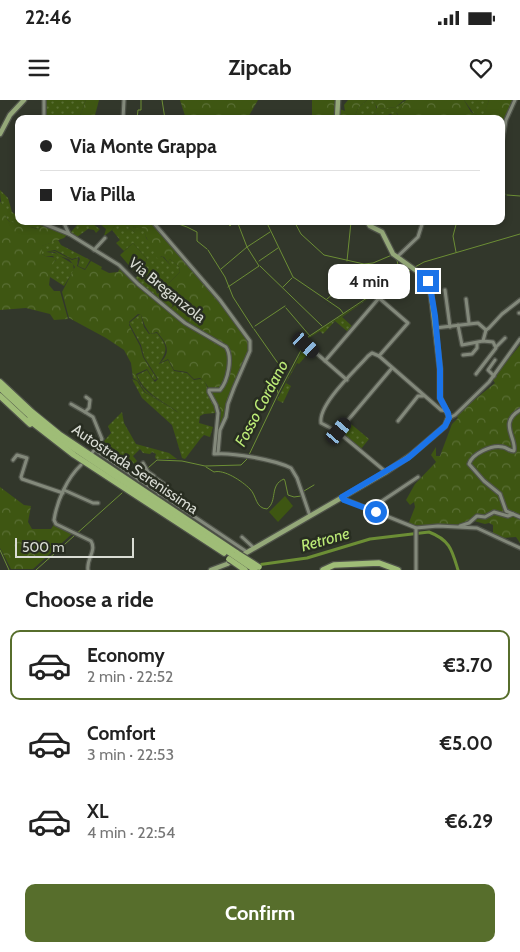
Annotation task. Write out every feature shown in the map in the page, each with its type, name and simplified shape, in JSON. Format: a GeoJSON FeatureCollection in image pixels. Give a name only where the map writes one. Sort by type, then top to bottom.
{"type":"FeatureCollection","features":[{"type":"Feature","properties":{"kind":"highway","name":"Autostrada Serenissima"},"geometry":{"type":"LineString","coordinates":[[0,382],[59,434],[233,556]]}},
{"type":"Feature","properties":{"kind":"highway","name":"Autostrada Serenissima"},"geometry":{"type":"LineString","coordinates":[[0,388],[29,415],[57,437],[233,556],[260,569]]}},
{"type":"Feature","properties":{"kind":"highway"},"geometry":{"type":"LineString","coordinates":[[0,395],[54,441],[233,556],[247,570]]}},
{"type":"Feature","properties":{"kind":"highway"},"geometry":{"type":"LineString","coordinates":[[325,570],[338,565],[379,562],[398,570]]}},
{"type":"Feature","properties":{"kind":"main road"},"geometry":{"type":"LineString","coordinates":[[0,134],[10,115],[24,100]]}},
{"type":"Feature","properties":{"kind":"main road"},"geometry":{"type":"LineString","coordinates":[[337,115],[338,100]]}},
{"type":"Feature","properties":{"kind":"main road"},"geometry":{"type":"LineString","coordinates":[[211,570],[224,566],[386,472],[445,426],[446,412],[439,395],[440,369],[437,327],[430,286],[425,276],[391,252],[382,232],[369,225]]}},
{"type":"Feature","properties":{"kind":"street"},"geometry":{"type":"LineString","coordinates":[[44,100],[44,115]]}},
{"type":"Feature","properties":{"kind":"street"},"geometry":{"type":"LineString","coordinates":[[123,115],[124,100]]}},
{"type":"Feature","properties":{"kind":"street"},"geometry":{"type":"LineString","coordinates":[[505,126],[515,100]]}},
{"type":"Feature","properties":{"kind":"street","name":"Via Breganzola"},"geometry":{"type":"LineString","coordinates":[[48,225],[69,234],[119,266],[185,323],[228,350],[230,357],[224,385],[220,390],[209,390],[218,413],[214,452],[218,453]]}},
{"type":"Feature","properties":{"kind":"street"},"geometry":{"type":"LineString","coordinates":[[65,225],[69,234]]}},
{"type":"Feature","properties":{"kind":"street"},"geometry":{"type":"LineString","coordinates":[[156,225],[220,300],[250,341],[250,351],[234,388],[228,404],[226,417],[220,430],[218,453],[248,457],[292,468],[310,516]]}},
{"type":"Feature","properties":{"kind":"street"},"geometry":{"type":"LineString","coordinates":[[397,257],[418,237],[421,225]]}},
{"type":"Feature","properties":{"kind":"street"},"geometry":{"type":"LineString","coordinates":[[94,250],[106,238]]}},
{"type":"Feature","properties":{"kind":"street"},"geometry":{"type":"LineString","coordinates":[[445,290],[449,326]]}},
{"type":"Feature","properties":{"kind":"street"},"geometry":{"type":"LineString","coordinates":[[325,361],[379,298],[408,323],[379,356]]}},
{"type":"Feature","properties":{"kind":"street"},"geometry":{"type":"LineString","coordinates":[[466,299],[470,323]]}},
{"type":"Feature","properties":{"kind":"street"},"geometry":{"type":"LineString","coordinates":[[483,342],[486,330],[502,314],[520,301]]}},
{"type":"Feature","properties":{"kind":"street"},"geometry":{"type":"LineString","coordinates":[[437,327],[470,323],[481,324],[486,330]]}},
{"type":"Feature","properties":{"kind":"street"},"geometry":{"type":"LineString","coordinates":[[458,325],[461,344],[493,342],[497,346]]}},
{"type":"Feature","properties":{"kind":"street"},"geometry":{"type":"LineString","coordinates":[[476,374],[505,338]]}},
{"type":"Feature","properties":{"kind":"street"},"geometry":{"type":"LineString","coordinates":[[386,472],[338,432],[321,423],[320,418],[326,406],[368,356],[374,353],[379,356],[438,408],[455,415],[494,376],[520,339]]}},
{"type":"Feature","properties":{"kind":"street"},"geometry":{"type":"LineString","coordinates":[[463,355],[472,354],[477,348],[477,343]]}},
{"type":"Feature","properties":{"kind":"street"},"geometry":{"type":"LineString","coordinates":[[306,345],[347,380]]}},
{"type":"Feature","properties":{"kind":"street"},"geometry":{"type":"LineString","coordinates":[[494,376],[488,370],[496,360]]}},
{"type":"Feature","properties":{"kind":"street"},"geometry":{"type":"LineString","coordinates":[[338,432],[392,368]]}},
{"type":"Feature","properties":{"kind":"street"},"geometry":{"type":"LineString","coordinates":[[398,421],[418,396],[424,396]]}},
{"type":"Feature","properties":{"kind":"street"},"geometry":{"type":"LineString","coordinates":[[85,412],[89,408],[90,400],[86,397]]}},
{"type":"Feature","properties":{"kind":"street"},"geometry":{"type":"LineString","coordinates":[[71,404],[93,417],[102,436],[102,442],[92,453]]}},
{"type":"Feature","properties":{"kind":"street"},"geometry":{"type":"LineString","coordinates":[[520,410],[512,416],[509,424],[510,437],[515,447],[514,450],[510,451],[502,446],[492,447],[477,454],[469,462],[470,466],[484,481],[500,494],[506,511],[520,517]]}},
{"type":"Feature","properties":{"kind":"street"},"geometry":{"type":"LineString","coordinates":[[95,450],[247,552]]}},
{"type":"Feature","properties":{"kind":"street"},"geometry":{"type":"LineString","coordinates":[[13,460],[17,455],[27,458],[20,477],[22,479],[64,491],[92,503],[98,503]]}},
{"type":"Feature","properties":{"kind":"street"},"geometry":{"type":"LineString","coordinates":[[143,463],[148,472],[164,484],[159,494]]}},
{"type":"Feature","properties":{"kind":"street"},"geometry":{"type":"LineString","coordinates":[[80,465],[64,491],[56,510],[54,521],[56,524],[92,541],[94,546],[87,566],[88,570]]}},
{"type":"Feature","properties":{"kind":"street"},"geometry":{"type":"LineString","coordinates":[[139,480],[148,472]]}},
{"type":"Feature","properties":{"kind":"street"},"geometry":{"type":"LineString","coordinates":[[376,512],[382,501],[418,477]]}},
{"type":"Feature","properties":{"kind":"street"},"geometry":{"type":"LineString","coordinates":[[342,497],[344,500],[416,529],[438,526],[481,529],[520,548]]}},
{"type":"Feature","properties":{"kind":"street"},"geometry":{"type":"LineString","coordinates":[[457,527],[468,524],[477,516],[484,517],[494,512],[508,516],[514,514]]}},
{"type":"Feature","properties":{"kind":"street"},"geometry":{"type":"LineString","coordinates":[[416,529],[416,570]]}},
{"type":"Feature","properties":{"kind":"street"},"geometry":{"type":"LineString","coordinates":[[242,537],[254,548]]}},
{"type":"Feature","properties":{"kind":"green space"},"geometry":{"type":"Polygon","coordinates":[[[46,100],[86,100],[80,115],[46,115],[46,100]]]}},
{"type":"Feature","properties":{"kind":"green space"},"geometry":{"type":"Polygon","coordinates":[[[86,100],[99,100],[95,115],[80,115],[86,100]]]}},
{"type":"Feature","properties":{"kind":"green space"},"geometry":{"type":"Polygon","coordinates":[[[180,100],[258,100],[249,115],[185,115],[180,100]]]}},
{"type":"Feature","properties":{"kind":"green space"},"geometry":{"type":"Polygon","coordinates":[[[312,100],[339,100],[338,113],[340,114],[340,109],[345,111],[344,105],[348,100],[367,100],[358,108],[355,115],[312,115],[312,100]]]}},
{"type":"Feature","properties":{"kind":"green space"},"geometry":{"type":"Polygon","coordinates":[[[367,100],[372,100],[376,110],[373,115],[355,115],[358,108],[367,100]]]}},
{"type":"Feature","properties":{"kind":"green space"},"geometry":{"type":"Polygon","coordinates":[[[372,100],[404,100],[396,107],[377,110],[391,109],[396,111],[400,110],[406,100],[464,100],[471,112],[476,115],[398,115],[397,113],[388,111],[373,115],[377,107],[372,100]]]}},
{"type":"Feature","properties":{"kind":"green space"},"geometry":{"type":"Polygon","coordinates":[[[406,100],[400,110],[396,112],[397,115],[375,115],[381,111],[377,111],[377,109],[396,107],[406,100]]]}},
{"type":"Feature","properties":{"kind":"green space"},"geometry":{"type":"Polygon","coordinates":[[[464,100],[489,100],[484,115],[474,114],[464,100]]]}},
{"type":"Feature","properties":{"kind":"green space"},"geometry":{"type":"Polygon","coordinates":[[[489,100],[514,100],[505,118],[505,115],[483,115],[489,100]]]}},
{"type":"Feature","properties":{"kind":"green space"},"geometry":{"type":"Polygon","coordinates":[[[0,190],[8,198],[12,212],[15,214],[15,223],[10,222],[5,216],[0,190]]]}},
{"type":"Feature","properties":{"kind":"green space"},"geometry":{"type":"Polygon","coordinates":[[[0,201],[6,217],[10,222],[15,223],[15,225],[25,225],[39,229],[42,225],[46,225],[68,234],[64,238],[42,246],[42,254],[57,258],[48,270],[50,277],[49,285],[54,291],[60,291],[68,319],[54,320],[50,314],[26,308],[0,310],[0,201]]]}},
{"type":"Feature","properties":{"kind":"green space"},"geometry":{"type":"Polygon","coordinates":[[[22,225],[42,225],[39,229],[22,225]]]}},
{"type":"Feature","properties":{"kind":"green space"},"geometry":{"type":"Polygon","coordinates":[[[77,225],[94,225],[100,229],[96,233],[94,230],[88,229],[77,237],[70,233],[77,225]]]}},
{"type":"Feature","properties":{"kind":"green space"},"geometry":{"type":"Polygon","coordinates":[[[101,225],[115,225],[104,236],[106,229],[101,225]]]}},
{"type":"Feature","properties":{"kind":"green space"},"geometry":{"type":"Polygon","coordinates":[[[115,225],[126,225],[135,233],[133,226],[145,229],[146,238],[159,252],[157,253],[160,258],[162,256],[171,266],[168,262],[170,259],[179,267],[180,272],[165,287],[160,279],[156,280],[154,285],[157,294],[160,292],[162,294],[167,290],[166,297],[173,303],[172,307],[169,309],[134,279],[139,275],[147,259],[133,243],[124,251],[116,243],[120,240],[112,230],[115,225]]]}},
{"type":"Feature","properties":{"kind":"green space"},"geometry":{"type":"Polygon","coordinates":[[[126,225],[153,225],[219,300],[249,341],[248,353],[233,387],[218,440],[221,412],[219,405],[216,406],[208,386],[200,378],[194,379],[187,372],[174,370],[168,359],[160,363],[167,352],[166,345],[157,332],[150,334],[141,315],[138,314],[129,322],[129,325],[140,346],[143,357],[157,379],[154,380],[147,369],[136,374],[148,392],[178,413],[145,392],[138,381],[133,378],[131,363],[124,350],[69,318],[62,292],[75,267],[69,259],[59,256],[55,252],[47,252],[55,251],[72,260],[78,258],[77,266],[85,270],[91,261],[109,273],[118,272],[120,268],[136,285],[167,311],[174,306],[174,303],[167,296],[168,290],[165,287],[180,272],[179,267],[170,259],[168,262],[172,268],[164,257],[161,256],[160,262],[153,253],[158,252],[147,239],[145,230],[141,227],[138,229],[133,226],[136,234],[126,225]]]}},
{"type":"Feature","properties":{"kind":"green space"},"geometry":{"type":"Polygon","coordinates":[[[58,240],[61,245],[90,260],[85,269],[78,266],[79,257],[72,259],[55,250],[46,252],[55,253],[73,264],[74,270],[64,286],[50,277],[47,272],[49,266],[56,260],[53,256],[42,254],[41,246],[58,240]]]}},
{"type":"Feature","properties":{"kind":"green space"},"geometry":{"type":"Polygon","coordinates":[[[133,243],[147,259],[141,269],[142,265],[140,263],[134,264],[140,267],[138,276],[120,255],[133,243]]]}},
{"type":"Feature","properties":{"kind":"green space"},"geometry":{"type":"Polygon","coordinates":[[[375,294],[342,317],[353,327],[348,332],[335,321],[323,334],[320,331],[309,338],[305,345],[311,350],[299,364],[297,363],[286,383],[291,386],[283,403],[277,400],[309,337],[375,294]]]}},
{"type":"Feature","properties":{"kind":"green space"},"geometry":{"type":"Polygon","coordinates":[[[141,315],[144,327],[149,334],[157,333],[165,345],[165,352],[159,364],[168,360],[174,371],[187,373],[194,380],[204,380],[215,405],[215,413],[200,416],[199,423],[213,427],[210,437],[204,435],[185,459],[182,458],[172,425],[142,398],[132,379],[137,381],[144,392],[179,413],[149,392],[140,382],[137,375],[147,370],[155,382],[158,379],[144,357],[141,345],[129,323],[141,315]]]}},
{"type":"Feature","properties":{"kind":"green space"},"geometry":{"type":"Polygon","coordinates":[[[520,345],[520,543],[516,537],[500,538],[493,534],[493,525],[489,523],[485,524],[474,521],[467,526],[408,525],[415,507],[414,502],[410,505],[406,500],[415,484],[436,462],[431,455],[436,447],[436,456],[440,456],[452,424],[458,418],[456,415],[471,400],[473,401],[495,383],[492,379],[520,345]]]}},
{"type":"Feature","properties":{"kind":"green space"},"geometry":{"type":"Polygon","coordinates":[[[122,412],[124,423],[136,444],[169,453],[177,459],[156,459],[156,454],[152,452],[150,454],[143,453],[140,449],[133,456],[137,461],[134,464],[126,455],[121,461],[104,441],[111,433],[108,426],[122,412]]]}},
{"type":"Feature","properties":{"kind":"green space"},"geometry":{"type":"Polygon","coordinates":[[[347,423],[350,426],[351,424],[369,439],[361,449],[340,431],[347,423]]]}},
{"type":"Feature","properties":{"kind":"green space"},"geometry":{"type":"Polygon","coordinates":[[[0,487],[24,505],[31,506],[28,522],[32,529],[51,529],[55,523],[73,533],[33,569],[11,569],[0,548],[0,487]]]}},
{"type":"Feature","properties":{"kind":"green space"},"geometry":{"type":"Polygon","coordinates":[[[285,496],[293,506],[278,522],[269,512],[285,496]]]}},
{"type":"Feature","properties":{"kind":"waterway"},"geometry":{"type":"LineString","coordinates":[[137,115],[138,110],[141,110],[141,100]]}},
{"type":"Feature","properties":{"kind":"waterway"},"geometry":{"type":"LineString","coordinates":[[162,100],[164,115]]}},
{"type":"Feature","properties":{"kind":"waterway"},"geometry":{"type":"LineString","coordinates":[[507,195],[520,196]]}},
{"type":"Feature","properties":{"kind":"waterway"},"geometry":{"type":"LineString","coordinates":[[181,225],[197,232],[197,241],[207,249]]}},
{"type":"Feature","properties":{"kind":"waterway"},"geometry":{"type":"LineString","coordinates":[[239,225],[247,247],[270,232]]}},
{"type":"Feature","properties":{"kind":"waterway"},"geometry":{"type":"LineString","coordinates":[[268,225],[293,277],[343,313]]}},
{"type":"Feature","properties":{"kind":"waterway"},"geometry":{"type":"LineString","coordinates":[[296,225],[301,234],[324,255],[364,264],[373,263],[392,255]]}},
{"type":"Feature","properties":{"kind":"waterway"},"geometry":{"type":"LineString","coordinates":[[347,261],[351,225]]}},
{"type":"Feature","properties":{"kind":"waterway"},"geometry":{"type":"LineString","coordinates":[[456,225],[453,236],[456,252]]}},
{"type":"Feature","properties":{"kind":"waterway"},"geometry":{"type":"LineString","coordinates":[[415,267],[424,262],[520,234]]}},
{"type":"Feature","properties":{"kind":"waterway"},"geometry":{"type":"LineString","coordinates":[[221,269],[247,247],[259,266],[228,287]]}},
{"type":"Feature","properties":{"kind":"waterway"},"geometry":{"type":"LineString","coordinates":[[259,261],[278,248]]}},
{"type":"Feature","properties":{"kind":"waterway"},"geometry":{"type":"LineString","coordinates":[[208,250],[225,277],[233,297],[253,328]]}},
{"type":"Feature","properties":{"kind":"waterway","name":"Fosso Cordano"},"geometry":{"type":"LineString","coordinates":[[397,260],[400,276],[412,269]]}},
{"type":"Feature","properties":{"kind":"waterway"},"geometry":{"type":"LineString","coordinates":[[327,299],[364,268],[364,265]]}},
{"type":"Feature","properties":{"kind":"waterway"},"geometry":{"type":"LineString","coordinates":[[260,266],[322,326]]}},
{"type":"Feature","properties":{"kind":"waterway","name":"Fosso Cordano"},"geometry":{"type":"LineString","coordinates":[[148,468],[157,460],[182,461],[205,466],[241,465],[247,459],[308,337],[400,276]]}},
{"type":"Feature","properties":{"kind":"waterway"},"geometry":{"type":"LineString","coordinates":[[283,287],[292,278]]}},
{"type":"Feature","properties":{"kind":"waterway"},"geometry":{"type":"LineString","coordinates":[[255,326],[285,306]]}},
{"type":"Feature","properties":{"kind":"waterway"},"geometry":{"type":"LineString","coordinates":[[286,308],[310,336]]}},
{"type":"Feature","properties":{"kind":"waterway"},"geometry":{"type":"LineString","coordinates":[[254,329],[282,369],[277,386],[278,393]]}},
{"type":"Feature","properties":{"kind":"waterway"},"geometry":{"type":"LineString","coordinates":[[206,467],[214,472],[223,472],[233,476],[250,489],[258,504],[263,508],[267,509],[270,506],[277,485],[284,479],[288,495],[294,497],[301,496]]}},
{"type":"Feature","properties":{"kind":"waterway","name":"Fosso Cordano"},"geometry":{"type":"LineString","coordinates":[[139,477],[146,470]]}},
{"type":"Feature","properties":{"kind":"waterway"},"geometry":{"type":"LineString","coordinates":[[304,491],[314,485]]}},
{"type":"Feature","properties":{"kind":"waterway","name":"Fosso Cordano"},"geometry":{"type":"LineString","coordinates":[[36,570],[122,493]]}},
{"type":"Feature","properties":{"kind":"waterway","name":"Retrone"},"geometry":{"type":"LineString","coordinates":[[257,565],[307,558],[370,539],[429,532],[446,542],[458,570]]}},
{"type":"Feature","properties":{"kind":"waterway"},"geometry":{"type":"LineString","coordinates":[[0,550],[9,570]]}},
{"type":"Feature","properties":{"kind":"route"},"geometry":{"type":"LineString","coordinates":[[376,512],[344,500],[342,497],[408,458],[445,426],[449,418],[439,395],[441,377],[435,316],[428,281]]}}]}
